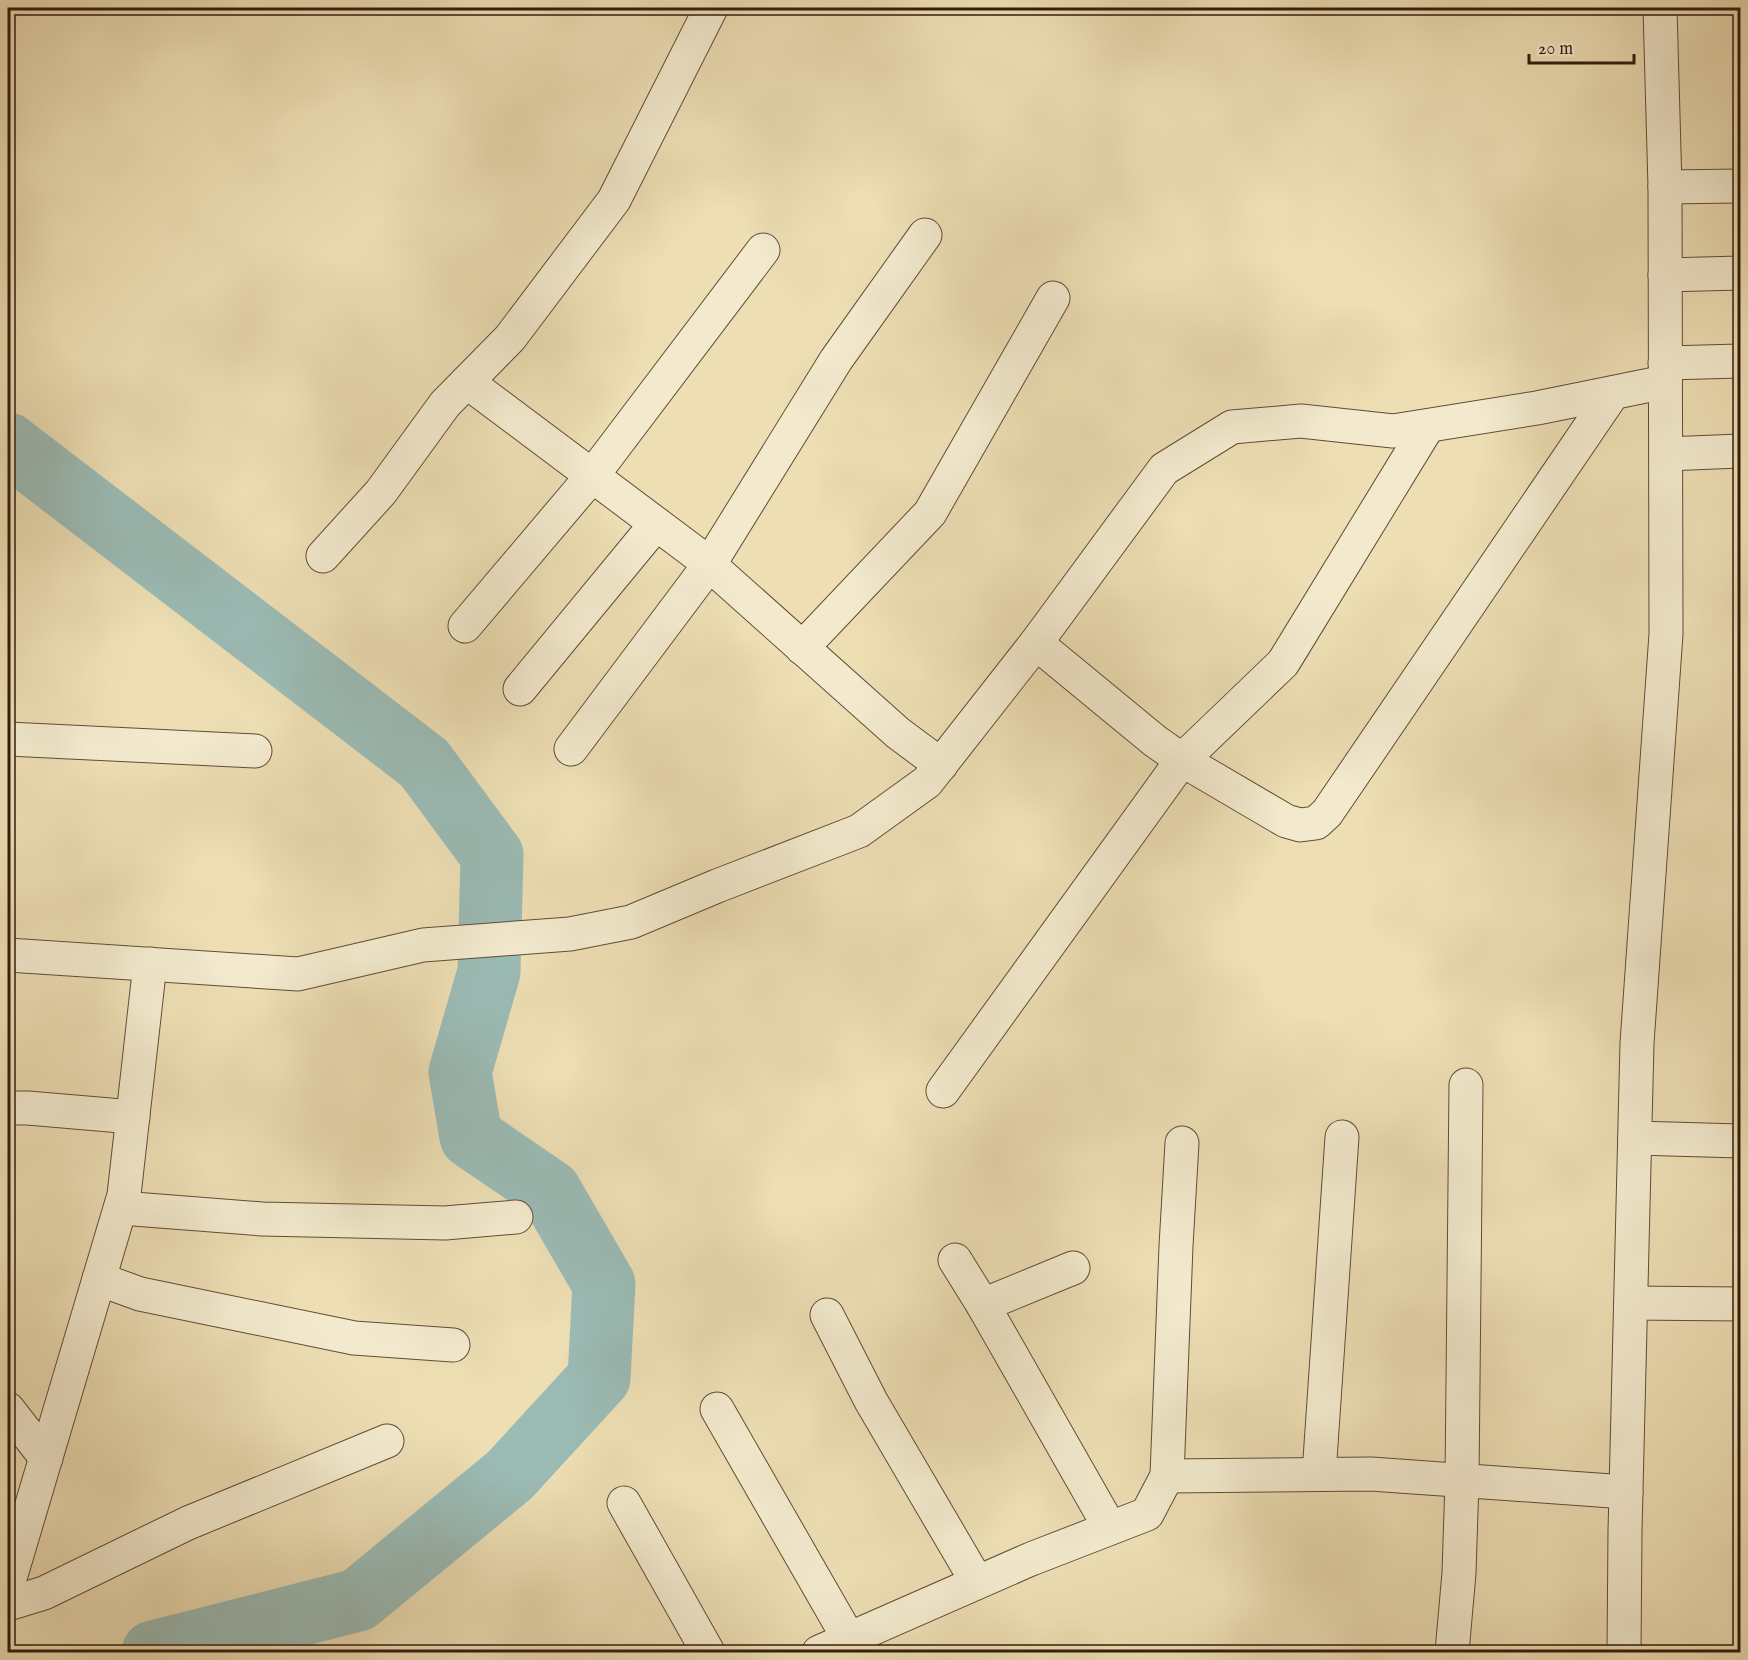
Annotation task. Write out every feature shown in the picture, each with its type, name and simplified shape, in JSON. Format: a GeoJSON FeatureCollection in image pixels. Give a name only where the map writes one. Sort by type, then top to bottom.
{"type":"FeatureCollection","features":[{"type":"Feature","properties":{"kind":"street"},"geometry":{"type":"LineString","coordinates":[[323,556],[381,492],[445,404],[510,338],[614,200],[711,8]]}},
{"type":"Feature","properties":{"kind":"street"},"geometry":{"type":"LineString","coordinates":[[1624,1653],[1637,1043],[1666,634],[1665,187],[1660,8]]}},
{"type":"Feature","properties":{"kind":"street"},"geometry":{"type":"LineString","coordinates":[[1665,187],[1740,186]]}},
{"type":"Feature","properties":{"kind":"street"},"geometry":{"type":"LineString","coordinates":[[571,749],[709,565],[836,360],[925,236]]}},
{"type":"Feature","properties":{"kind":"street"},"geometry":{"type":"LineString","coordinates":[[465,626],[592,476],[763,250]]}},
{"type":"Feature","properties":{"kind":"street"},"geometry":{"type":"LineString","coordinates":[[1665,275],[1740,273]]}},
{"type":"Feature","properties":{"kind":"street"},"geometry":{"type":"LineString","coordinates":[[802,648],[930,513],[1053,298]]}},
{"type":"Feature","properties":{"kind":"street"},"geometry":{"type":"LineString","coordinates":[[8,955],[298,974],[423,945],[570,934],[632,922],[859,831],[927,782],[1036,643],[1164,469],[1232,428],[1301,422],[1393,431],[1537,408],[1613,393],[1665,373],[1740,361]]}},
{"type":"Feature","properties":{"kind":"street"},"geometry":{"type":"LineString","coordinates":[[467,382],[702,558],[898,733],[940,765]]}},
{"type":"Feature","properties":{"kind":"street"},"geometry":{"type":"LineString","coordinates":[[1036,643],[1155,741],[1182,759],[1286,821],[1300,825],[1316,823],[1327,813],[1613,393]]}},
{"type":"Feature","properties":{"kind":"street"},"geometry":{"type":"LineString","coordinates":[[943,1091],[1182,759],[1283,663],[1428,426]]}},
{"type":"Feature","properties":{"kind":"street"},"geometry":{"type":"LineString","coordinates":[[1666,454],[1740,452]]}},
{"type":"Feature","properties":{"kind":"street"},"geometry":{"type":"LineString","coordinates":[[520,689],[656,524]]}},
{"type":"Feature","properties":{"kind":"street"},"geometry":{"type":"LineString","coordinates":[[8,739],[255,751]]}},
{"type":"Feature","properties":{"kind":"street"},"geometry":{"type":"LineString","coordinates":[[8,1585],[124,1196],[150,964]]}},
{"type":"Feature","properties":{"kind":"street"},"geometry":{"type":"LineString","coordinates":[[1452,1653],[1459,1573],[1462,1481],[1466,1085]]}},
{"type":"Feature","properties":{"kind":"street"},"geometry":{"type":"LineString","coordinates":[[8,1108],[132,1117]]}},
{"type":"Feature","properties":{"kind":"street"},"geometry":{"type":"LineString","coordinates":[[1319,1474],[1342,1137]]}},
{"type":"Feature","properties":{"kind":"street"},"geometry":{"type":"LineString","coordinates":[[1635,1138],[1740,1141]]}},
{"type":"Feature","properties":{"kind":"street"},"geometry":{"type":"LineString","coordinates":[[819,1653],[1031,1559],[1147,1514],[1167,1476],[1182,1143]]}},
{"type":"Feature","properties":{"kind":"street"},"geometry":{"type":"LineString","coordinates":[[121,1208],[273,1220],[446,1223],[516,1217]]}},
{"type":"Feature","properties":{"kind":"street"},"geometry":{"type":"LineString","coordinates":[[955,1260],[1110,1528]]}},
{"type":"Feature","properties":{"kind":"street"},"geometry":{"type":"LineString","coordinates":[[983,1305],[1073,1268]]}},
{"type":"Feature","properties":{"kind":"street"},"geometry":{"type":"LineString","coordinates":[[99,1279],[140,1294],[354,1338],[453,1345]]}},
{"type":"Feature","properties":{"kind":"street"},"geometry":{"type":"LineString","coordinates":[[1630,1303],[1740,1304]]}},
{"type":"Feature","properties":{"kind":"street"},"geometry":{"type":"LineString","coordinates":[[827,1315],[871,1401],[977,1582]]}},
{"type":"Feature","properties":{"kind":"street"},"geometry":{"type":"LineString","coordinates":[[8,1409],[46,1458]]}},
{"type":"Feature","properties":{"kind":"street"},"geometry":{"type":"LineString","coordinates":[[717,1409],[849,1639]]}},
{"type":"Feature","properties":{"kind":"street"},"geometry":{"type":"LineString","coordinates":[[8,1604],[44,1593],[188,1523],[387,1441]]}},
{"type":"Feature","properties":{"kind":"street"},"geometry":{"type":"LineString","coordinates":[[1167,1476],[1371,1474],[1626,1492]]}},
{"type":"Feature","properties":{"kind":"street"},"geometry":{"type":"LineString","coordinates":[[624,1503],[708,1653]]}},
{"type":"Feature","properties":{"kind":"waterway"},"geometry":{"type":"LineString","coordinates":[[8,444],[424,763],[492,855],[489,972],[460,1072],[471,1137],[550,1191],[604,1284],[599,1378],[510,1475],[358,1600],[153,1652]]}}]}
